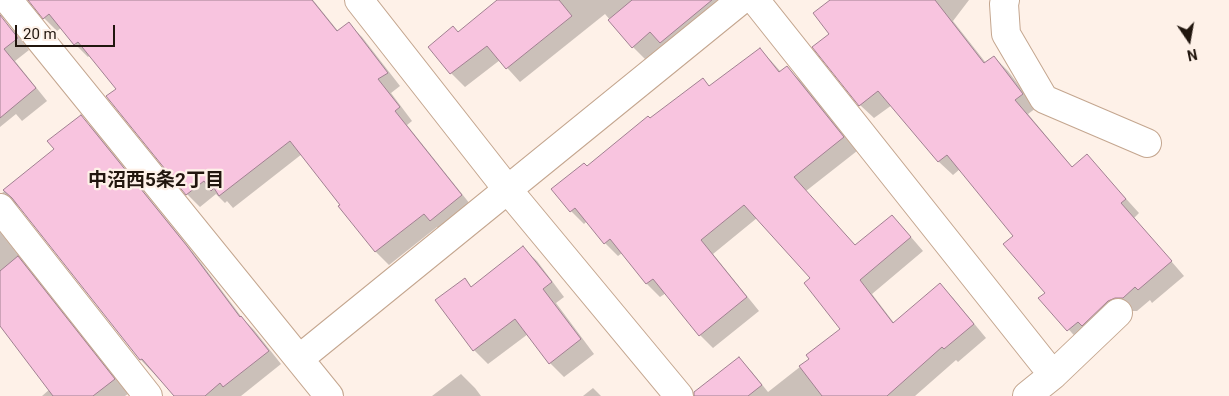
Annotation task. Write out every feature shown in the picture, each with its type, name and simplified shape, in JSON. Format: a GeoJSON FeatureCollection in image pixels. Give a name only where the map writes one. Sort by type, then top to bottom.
{"type":"FeatureCollection","features":[{"type":"Feature","properties":{"kind":"street"},"geometry":{"type":"LineString","coordinates":[[8,0],[329,396]]}},
{"type":"Feature","properties":{"kind":"street"},"geometry":{"type":"LineString","coordinates":[[360,0],[508,190],[679,396]]}},
{"type":"Feature","properties":{"kind":"street"},"geometry":{"type":"LineString","coordinates":[[299,359],[741,0]]}},
{"type":"Feature","properties":{"kind":"street"},"geometry":{"type":"LineString","coordinates":[[755,0],[1053,375]]}},
{"type":"Feature","properties":{"kind":"street"},"geometry":{"type":"LineString","coordinates":[[1005,0],[1006,34],[1044,99],[1147,143]]}},
{"type":"Feature","properties":{"kind":"street"},"geometry":{"type":"LineString","coordinates":[[0,208],[148,396]]}},
{"type":"Feature","properties":{"kind":"street"},"geometry":{"type":"LineString","coordinates":[[1027,396],[1053,375],[1118,313]]}},
{"type":"Feature","properties":{"kind":"building"},"geometry":{"type":"Polygon","coordinates":[[[28,0],[312,0],[337,31],[349,22],[388,73],[378,79],[400,107],[395,111],[462,195],[430,221],[424,214],[375,252],[290,141],[219,196],[214,188],[211,191],[204,181],[186,195],[106,96],[116,89],[78,42],[74,45],[49,14],[43,19],[28,0]]]}},
{"type":"Feature","properties":{"kind":"building"},"geometry":{"type":"Polygon","coordinates":[[[497,0],[559,0],[572,16],[506,69],[487,46],[450,74],[428,47],[453,26],[458,32],[497,0]]]}},
{"type":"Feature","properties":{"kind":"building"},"geometry":{"type":"Polygon","coordinates":[[[632,0],[712,0],[660,43],[650,32],[632,48],[608,20],[632,0]]]}},
{"type":"Feature","properties":{"kind":"building"},"geometry":{"type":"Polygon","coordinates":[[[830,0],[935,0],[984,63],[994,56],[1023,94],[1015,100],[1072,167],[1087,154],[1126,199],[1121,203],[1172,261],[1138,290],[1135,287],[1123,298],[1115,298],[1108,301],[1082,326],[1078,322],[1067,331],[1038,298],[1045,293],[1003,244],[1013,236],[947,155],[938,162],[878,91],[859,106],[812,47],[829,34],[813,13],[830,0]]]}},
{"type":"Feature","properties":{"kind":"building"},"geometry":{"type":"Polygon","coordinates":[[[0,15],[18,38],[4,49],[36,88],[0,118],[0,15]]]}},
{"type":"Feature","properties":{"kind":"building"},"geometry":{"type":"Polygon","coordinates":[[[760,48],[779,72],[787,66],[844,137],[794,177],[855,245],[892,215],[911,237],[860,280],[893,323],[940,283],[974,324],[944,349],[942,347],[887,396],[822,396],[799,366],[809,359],[806,355],[840,329],[804,283],[810,278],[744,205],[701,240],[747,297],[699,336],[653,279],[646,284],[610,239],[604,244],[575,208],[570,212],[551,189],[584,163],[587,166],[648,116],[650,118],[703,78],[709,86],[760,48]]]}},
{"type":"Feature","properties":{"kind":"building"},"geometry":{"type":"Polygon","coordinates":[[[81,115],[269,351],[223,387],[220,383],[205,396],[174,396],[142,359],[140,360],[12,198],[3,190],[54,149],[47,141],[81,115]]]}},
{"type":"Feature","properties":{"kind":"building"},"geometry":{"type":"Polygon","coordinates":[[[523,246],[552,282],[543,289],[581,339],[549,364],[515,319],[473,351],[435,300],[465,278],[471,287],[523,246]]]}},
{"type":"Feature","properties":{"kind":"building"},"geometry":{"type":"Polygon","coordinates":[[[18,256],[115,379],[93,396],[53,396],[0,326],[0,271],[18,256]]]}},
{"type":"Feature","properties":{"kind":"building"},"geometry":{"type":"Polygon","coordinates":[[[739,357],[762,385],[748,396],[694,396],[694,392],[739,357]]]}},
{"type":"Feature","properties":{"kind":"district","name":"中沼西5条2丁目"},"geometry":{"type":"Point","coordinates":[156,181]}}]}
